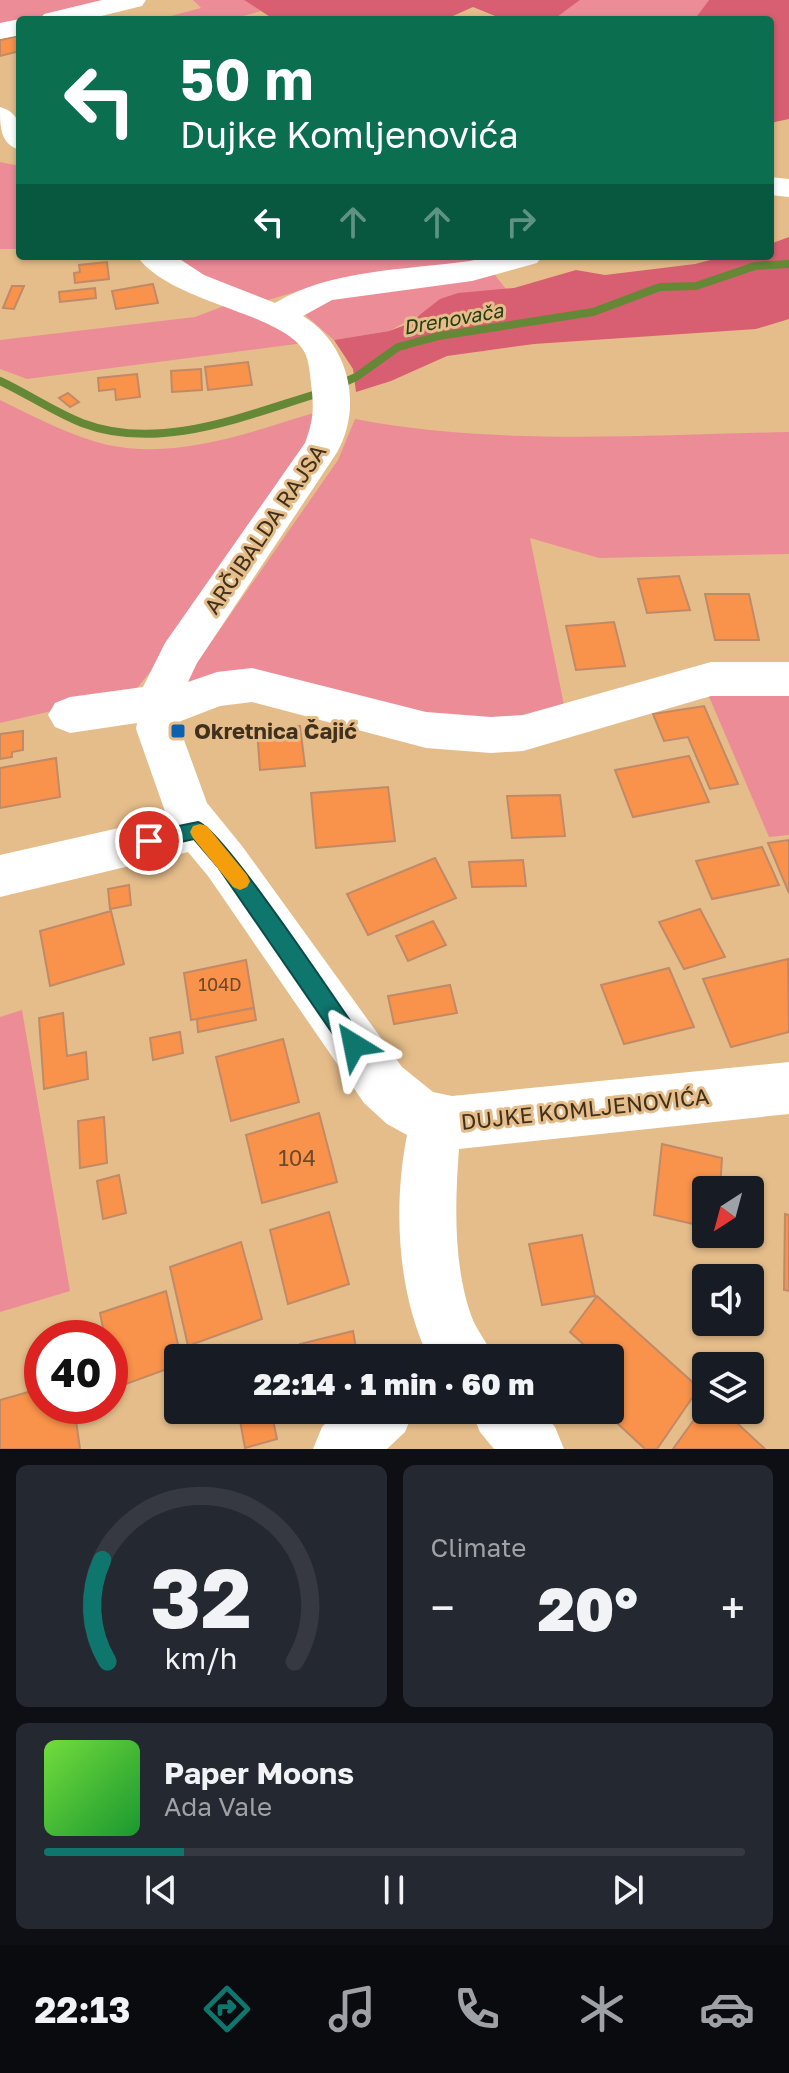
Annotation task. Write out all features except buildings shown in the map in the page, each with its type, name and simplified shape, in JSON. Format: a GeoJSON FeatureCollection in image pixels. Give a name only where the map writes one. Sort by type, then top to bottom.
{"type":"FeatureCollection","features":[{"type":"Feature","properties":{"kind":"street"},"geometry":{"type":"LineString","coordinates":[[69,16],[133,0]]}},
{"type":"Feature","properties":{"kind":"street"},"geometry":{"type":"LineString","coordinates":[[0,116],[16,136]]}},
{"type":"Feature","properties":{"kind":"street","name":"ARČIBALDA RAJSA"},"geometry":{"type":"LineString","coordinates":[[158,260],[211,291],[279,316],[308,334],[322,351],[333,415],[323,445],[180,655],[164,688],[158,729],[162,747],[186,809],[198,830]]}},
{"type":"Feature","properties":{"kind":"street"},"geometry":{"type":"LineString","coordinates":[[279,316],[312,295],[331,290],[472,271],[512,260]]}},
{"type":"Feature","properties":{"kind":"street"},"geometry":{"type":"LineString","coordinates":[[70,715],[160,707],[217,689],[252,685],[426,730],[491,735],[523,733],[711,679],[789,679]]}},
{"type":"Feature","properties":{"kind":"street"},"geometry":{"type":"LineString","coordinates":[[0,876],[198,830]]}},
{"type":"Feature","properties":{"kind":"street","name":"DUJKE KOMLJENOVIĆA"},"geometry":{"type":"LineString","coordinates":[[198,830],[225,861],[383,1085],[399,1101],[436,1122],[470,1123],[789,1088]]}},
{"type":"Feature","properties":{"kind":"street"},"geometry":{"type":"LineString","coordinates":[[436,1122],[430,1161],[432,1235],[437,1298],[445,1344]]}},
{"type":"Feature","properties":{"kind":"street"},"geometry":{"type":"LineString","coordinates":[[344,1449],[369,1424]]}},
{"type":"Feature","properties":{"kind":"street"},"geometry":{"type":"LineString","coordinates":[[513,1424],[533,1449]]}},
{"type":"Feature","properties":{"kind":"shaded area"},"geometry":{"type":"Polygon","coordinates":[[[0,0],[113,0],[41,16],[16,16],[16,21],[0,25],[0,0]]]}},
{"type":"Feature","properties":{"kind":"shaded area"},"geometry":{"type":"Polygon","coordinates":[[[193,0],[244,0],[261,11],[243,16],[171,16],[201,8],[193,0]]]}},
{"type":"Feature","properties":{"kind":"shaded area"},"geometry":{"type":"Polygon","coordinates":[[[244,0],[580,0],[558,16],[495,16],[473,7],[453,16],[269,16],[244,0]]]}},
{"type":"Feature","properties":{"kind":"shaded area"},"geometry":{"type":"Polygon","coordinates":[[[580,0],[709,0],[697,16],[558,16],[580,0]]]}},
{"type":"Feature","properties":{"kind":"shaded area"},"geometry":{"type":"Polygon","coordinates":[[[709,0],[789,0],[789,119],[774,122],[774,16],[697,16],[709,0]]]}},
{"type":"Feature","properties":{"kind":"shaded area"},"geometry":{"type":"Polygon","coordinates":[[[0,162],[16,165],[16,249],[0,249],[0,162]]]}},
{"type":"Feature","properties":{"kind":"shaded area"},"geometry":{"type":"Polygon","coordinates":[[[789,237],[789,319],[756,329],[534,344],[447,356],[391,381],[356,392],[353,369],[334,340],[389,331],[408,324],[440,299],[458,293],[514,288],[576,270],[605,275],[710,260],[774,260],[774,243],[789,237]]]}},
{"type":"Feature","properties":{"kind":"shaded area"},"geometry":{"type":"Polygon","coordinates":[[[177,260],[484,260],[322,284],[268,300],[195,273],[177,260]]]}},
{"type":"Feature","properties":{"kind":"shaded area"},"geometry":{"type":"Polygon","coordinates":[[[495,275],[506,289],[423,313],[389,331],[334,340],[304,314],[317,299],[495,275]]]}},
{"type":"Feature","properties":{"kind":"shaded area"},"geometry":{"type":"Polygon","coordinates":[[[224,306],[255,315],[304,343],[27,379],[0,369],[0,340],[195,317],[224,306]]]}},
{"type":"Feature","properties":{"kind":"shaded area"},"geometry":{"type":"Polygon","coordinates":[[[0,400],[80,437],[135,449],[162,449],[216,441],[320,411],[315,431],[162,657],[134,692],[0,723],[0,400]]]}},
{"type":"Feature","properties":{"kind":"shaded area"},"geometry":{"type":"Polygon","coordinates":[[[355,419],[463,433],[517,436],[789,432],[789,554],[599,558],[530,538],[565,710],[489,723],[190,686],[187,677],[338,460],[355,419]]]}},
{"type":"Feature","properties":{"kind":"shaded area"},"geometry":{"type":"Polygon","coordinates":[[[789,689],[789,835],[769,837],[707,692],[789,689]]]}},
{"type":"Feature","properties":{"kind":"shaded area"},"geometry":{"type":"Polygon","coordinates":[[[22,1010],[70,1291],[0,1312],[0,1017],[22,1010]]]}},
{"type":"Feature","properties":{"kind":"waterway","name":"Drenovača"},"geometry":{"type":"LineString","coordinates":[[338,385],[356,377],[398,347],[439,336],[593,312],[660,287],[696,286],[755,266],[789,264]]}},
{"type":"Feature","properties":{"kind":"waterway","name":"Drenovača"},"geometry":{"type":"LineString","coordinates":[[0,381],[82,423],[112,431],[142,434],[204,427],[323,392]]}},
{"type":"Feature","properties":{"kind":"slow traffic"},"geometry":{"type":"LineString","coordinates":[[200,832],[240,881]]}},
{"type":"Feature","properties":{"kind":"place","name":"Okretnica Čajić"},"geometry":{"type":"Point","coordinates":[178,731]}},
{"type":"Feature","properties":{"kind":"route"},"geometry":{"type":"LineString","coordinates":[[149,841],[198,830],[225,861],[354,1045]]}}]}
